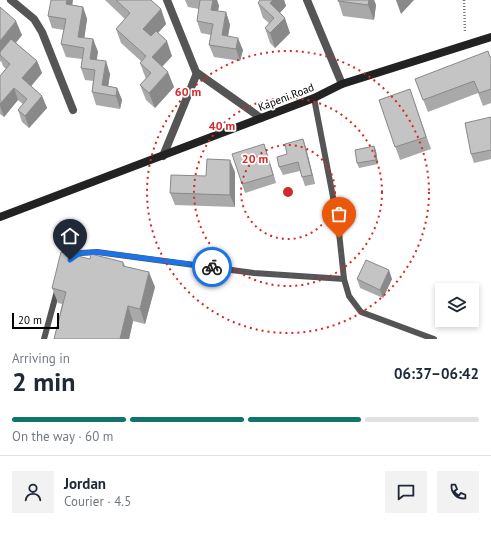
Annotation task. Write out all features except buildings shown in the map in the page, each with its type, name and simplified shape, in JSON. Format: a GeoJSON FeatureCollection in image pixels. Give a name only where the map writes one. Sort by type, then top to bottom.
{"type":"FeatureCollection","features":[{"type":"Feature","properties":{"kind":"main road","name":"Kapeni Road"},"geometry":{"type":"LineString","coordinates":[[0,217],[314,98],[342,84],[491,37]]}},
{"type":"Feature","properties":{"kind":"street"},"geometry":{"type":"LineString","coordinates":[[11,0],[34,19],[42,32],[73,110]]}},
{"type":"Feature","properties":{"kind":"street"},"geometry":{"type":"LineString","coordinates":[[167,0],[197,73],[261,118]]}},
{"type":"Feature","properties":{"kind":"street"},"geometry":{"type":"LineString","coordinates":[[307,0],[342,84]]}},
{"type":"Feature","properties":{"kind":"street"},"geometry":{"type":"LineString","coordinates":[[163,156],[197,73]]}},
{"type":"Feature","properties":{"kind":"lane"},"geometry":{"type":"LineString","coordinates":[[314,98],[338,223],[344,279],[349,296],[361,312],[434,339]]}},
{"type":"Feature","properties":{"kind":"lane"},"geometry":{"type":"LineString","coordinates":[[66,266],[70,260],[80,253],[97,252],[254,273],[344,279]]}},
{"type":"Feature","properties":{"kind":"lane"},"geometry":{"type":"LineString","coordinates":[[44,339],[58,287]]}},
{"type":"Feature","properties":{"kind":"path"},"geometry":{"type":"LineString","coordinates":[[464,0],[466,44]]}},
{"type":"Feature","properties":{"kind":"way so far"},"geometry":{"type":"LineString","coordinates":[[212,267],[254,273],[344,279],[339,238]]}},
{"type":"Feature","properties":{"kind":"route"},"geometry":{"type":"LineString","coordinates":[[70,260],[80,253],[97,252],[212,267]]}}]}
